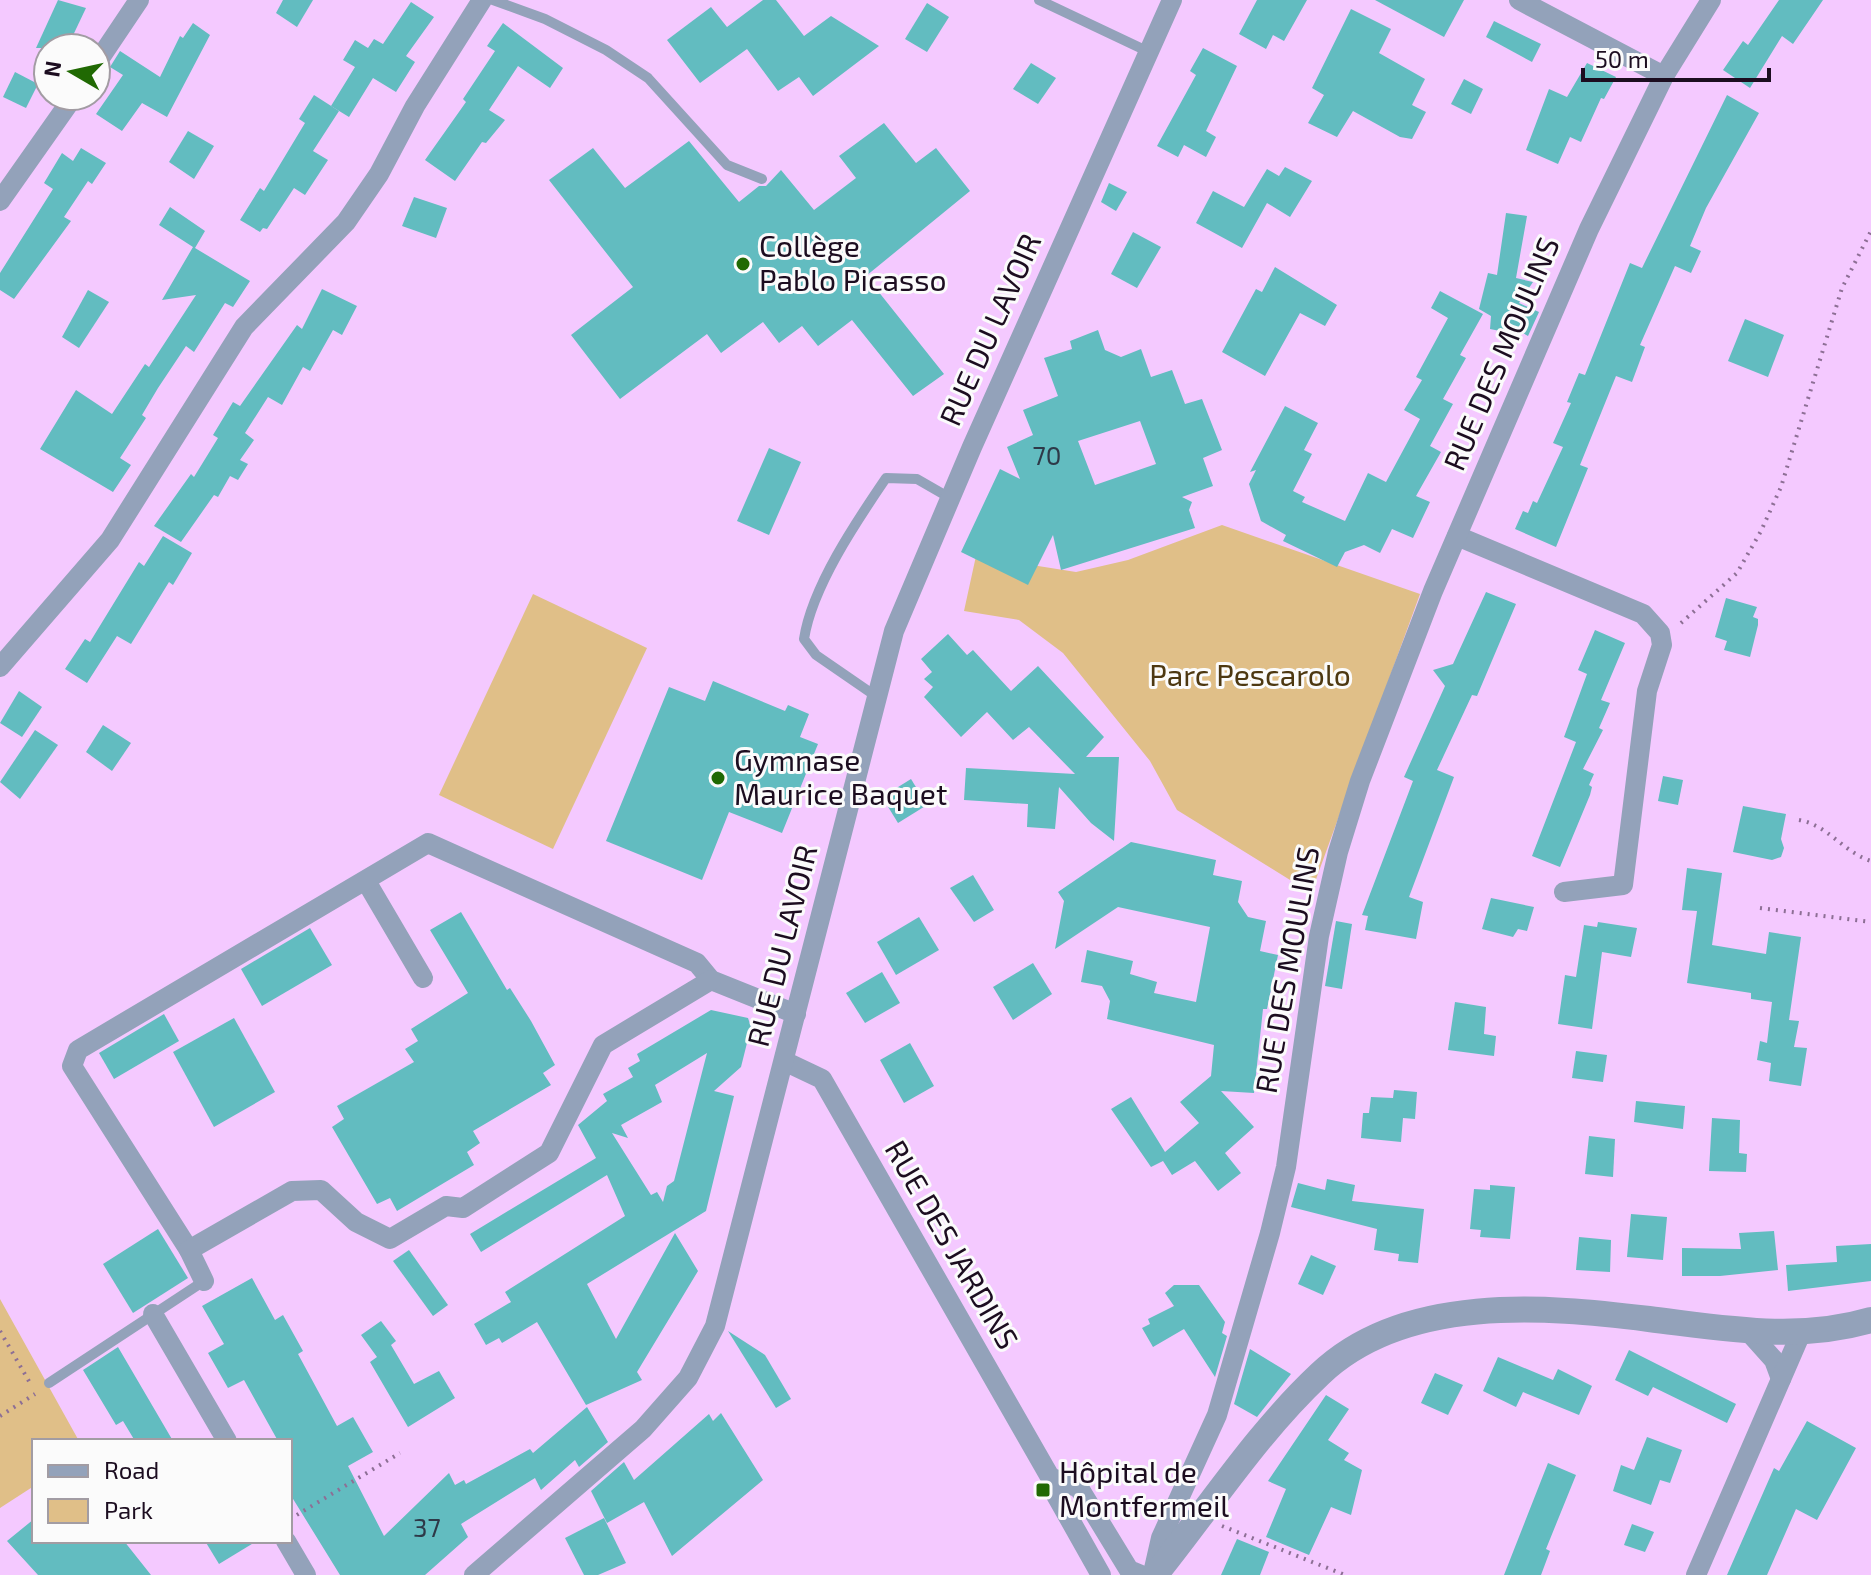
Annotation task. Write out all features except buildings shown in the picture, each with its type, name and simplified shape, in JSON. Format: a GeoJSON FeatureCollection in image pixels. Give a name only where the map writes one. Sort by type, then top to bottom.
{"type":"FeatureCollection","features":[{"type":"Feature","properties":{"kind":"street"},"geometry":{"type":"LineString","coordinates":[[112,40],[139,0]]}},
{"type":"Feature","properties":{"kind":"street"},"geometry":{"type":"LineString","coordinates":[[0,667],[110,540],[149,483],[207,381],[244,327],[346,222],[379,174],[415,106],[482,0]]}},
{"type":"Feature","properties":{"kind":"street","name":"RUE DU LAVOIR"},"geometry":{"type":"LineString","coordinates":[[474,1575],[643,1429],[688,1378],[715,1326],[894,631],[1172,0]]}},
{"type":"Feature","properties":{"kind":"street"},"geometry":{"type":"LineString","coordinates":[[1519,0],[1664,76]]}},
{"type":"Feature","properties":{"kind":"street","name":"RUE DES MOULINS"},"geometry":{"type":"LineString","coordinates":[[1194,1513],[1217,1415],[1286,1167],[1319,936],[1338,852],[1366,767],[1457,536],[1589,229],[1664,76],[1711,0]]}},
{"type":"Feature","properties":{"kind":"street"},"geometry":{"type":"LineString","coordinates":[[0,201],[63,112]]}},
{"type":"Feature","properties":{"kind":"street"},"geometry":{"type":"LineString","coordinates":[[1457,536],[1643,614],[1660,633],[1662,645],[1647,691],[1623,885],[1564,892]]}},
{"type":"Feature","properties":{"kind":"street"},"geometry":{"type":"LineString","coordinates":[[204,1281],[189,1250],[72,1066],[78,1050],[428,843],[697,963],[711,980],[796,1014]]}},
{"type":"Feature","properties":{"kind":"street"},"geometry":{"type":"LineString","coordinates":[[366,881],[423,978]]}},
{"type":"Feature","properties":{"kind":"street"},"geometry":{"type":"LineString","coordinates":[[189,1250],[292,1191],[321,1190],[356,1222],[390,1239],[446,1206],[463,1208],[549,1153],[603,1045],[711,980]]}},
{"type":"Feature","properties":{"kind":"street","name":"RUE DES JARDINS"},"geometry":{"type":"LineString","coordinates":[[784,1061],[822,1079],[1101,1575]]}},
{"type":"Feature","properties":{"kind":"street"},"geometry":{"type":"LineString","coordinates":[[1153,1575],[1194,1513],[1322,1372],[1363,1345],[1408,1326],[1466,1311],[1525,1308],[1748,1331],[1801,1333],[1871,1320]]}},
{"type":"Feature","properties":{"kind":"street"},"geometry":{"type":"LineString","coordinates":[[153,1314],[226,1439]]}},
{"type":"Feature","properties":{"kind":"street"},"geometry":{"type":"LineString","coordinates":[[1748,1331],[1774,1360],[1781,1379]]}},
{"type":"Feature","properties":{"kind":"street"},"geometry":{"type":"LineString","coordinates":[[1696,1575],[1801,1333]]}},
{"type":"Feature","properties":{"kind":"street"},"geometry":{"type":"LineString","coordinates":[[1053,1486],[1079,1488],[1129,1570],[1141,1575]]}},
{"type":"Feature","properties":{"kind":"street"},"geometry":{"type":"LineString","coordinates":[[287,1543],[306,1575]]}},
{"type":"Feature","properties":{"kind":"lane"},"geometry":{"type":"LineString","coordinates":[[493,0],[545,19],[627,64],[648,78],[727,165],[762,179]]}},
{"type":"Feature","properties":{"kind":"lane"},"geometry":{"type":"LineString","coordinates":[[1039,0],[1149,52]]}},
{"type":"Feature","properties":{"kind":"lane"},"geometry":{"type":"LineString","coordinates":[[877,697],[816,655],[804,639],[807,617],[858,519],[886,478],[917,479],[950,498]]}},
{"type":"Feature","properties":{"kind":"lane"},"geometry":{"type":"LineString","coordinates":[[49,1383],[204,1281]]}},
{"type":"Feature","properties":{"kind":"path"},"geometry":{"type":"LineString","coordinates":[[1660,633],[1686,621],[1737,573],[1761,531],[1781,487],[1842,288],[1871,231]]}},
{"type":"Feature","properties":{"kind":"path"},"geometry":{"type":"LineString","coordinates":[[1799,820],[1816,823],[1849,851],[1871,861]]}},
{"type":"Feature","properties":{"kind":"path"},"geometry":{"type":"LineString","coordinates":[[1760,908],[1871,922]]}},
{"type":"Feature","properties":{"kind":"path"},"geometry":{"type":"LineString","coordinates":[[0,1331],[36,1393],[0,1416]]}},
{"type":"Feature","properties":{"kind":"path"},"geometry":{"type":"LineString","coordinates":[[292,1518],[400,1453]]}},
{"type":"Feature","properties":{"kind":"path"},"geometry":{"type":"LineString","coordinates":[[1194,1513],[1345,1575]]}},
{"type":"Feature","properties":{"kind":"green space","name":"Parc Pescarolo"},"geometry":{"type":"Polygon","coordinates":[[[1222,525],[1420,594],[1311,893],[1177,810],[1150,761],[1063,653],[1019,620],[964,611],[976,556],[1076,572],[1128,560],[1222,525]]]}},
{"type":"Feature","properties":{"kind":"green space"},"geometry":{"type":"Polygon","coordinates":[[[533,594],[647,648],[553,849],[439,795],[533,594]]]}},
{"type":"Feature","properties":{"kind":"green space"},"geometry":{"type":"Polygon","coordinates":[[[0,1299],[78,1439],[32,1439],[32,1487],[0,1508],[0,1299]]]}},
{"type":"Feature","properties":{"kind":"place","name":"Collège Pablo Picasso"},"geometry":{"type":"Point","coordinates":[743,264]}},
{"type":"Feature","properties":{"kind":"place","name":"Gymnase Maurice Baquet"},"geometry":{"type":"Point","coordinates":[718,778]}},
{"type":"Feature","properties":{"kind":"place","name":"Hôpital de Montfermeil"},"geometry":{"type":"Point","coordinates":[1043,1490]}}]}
